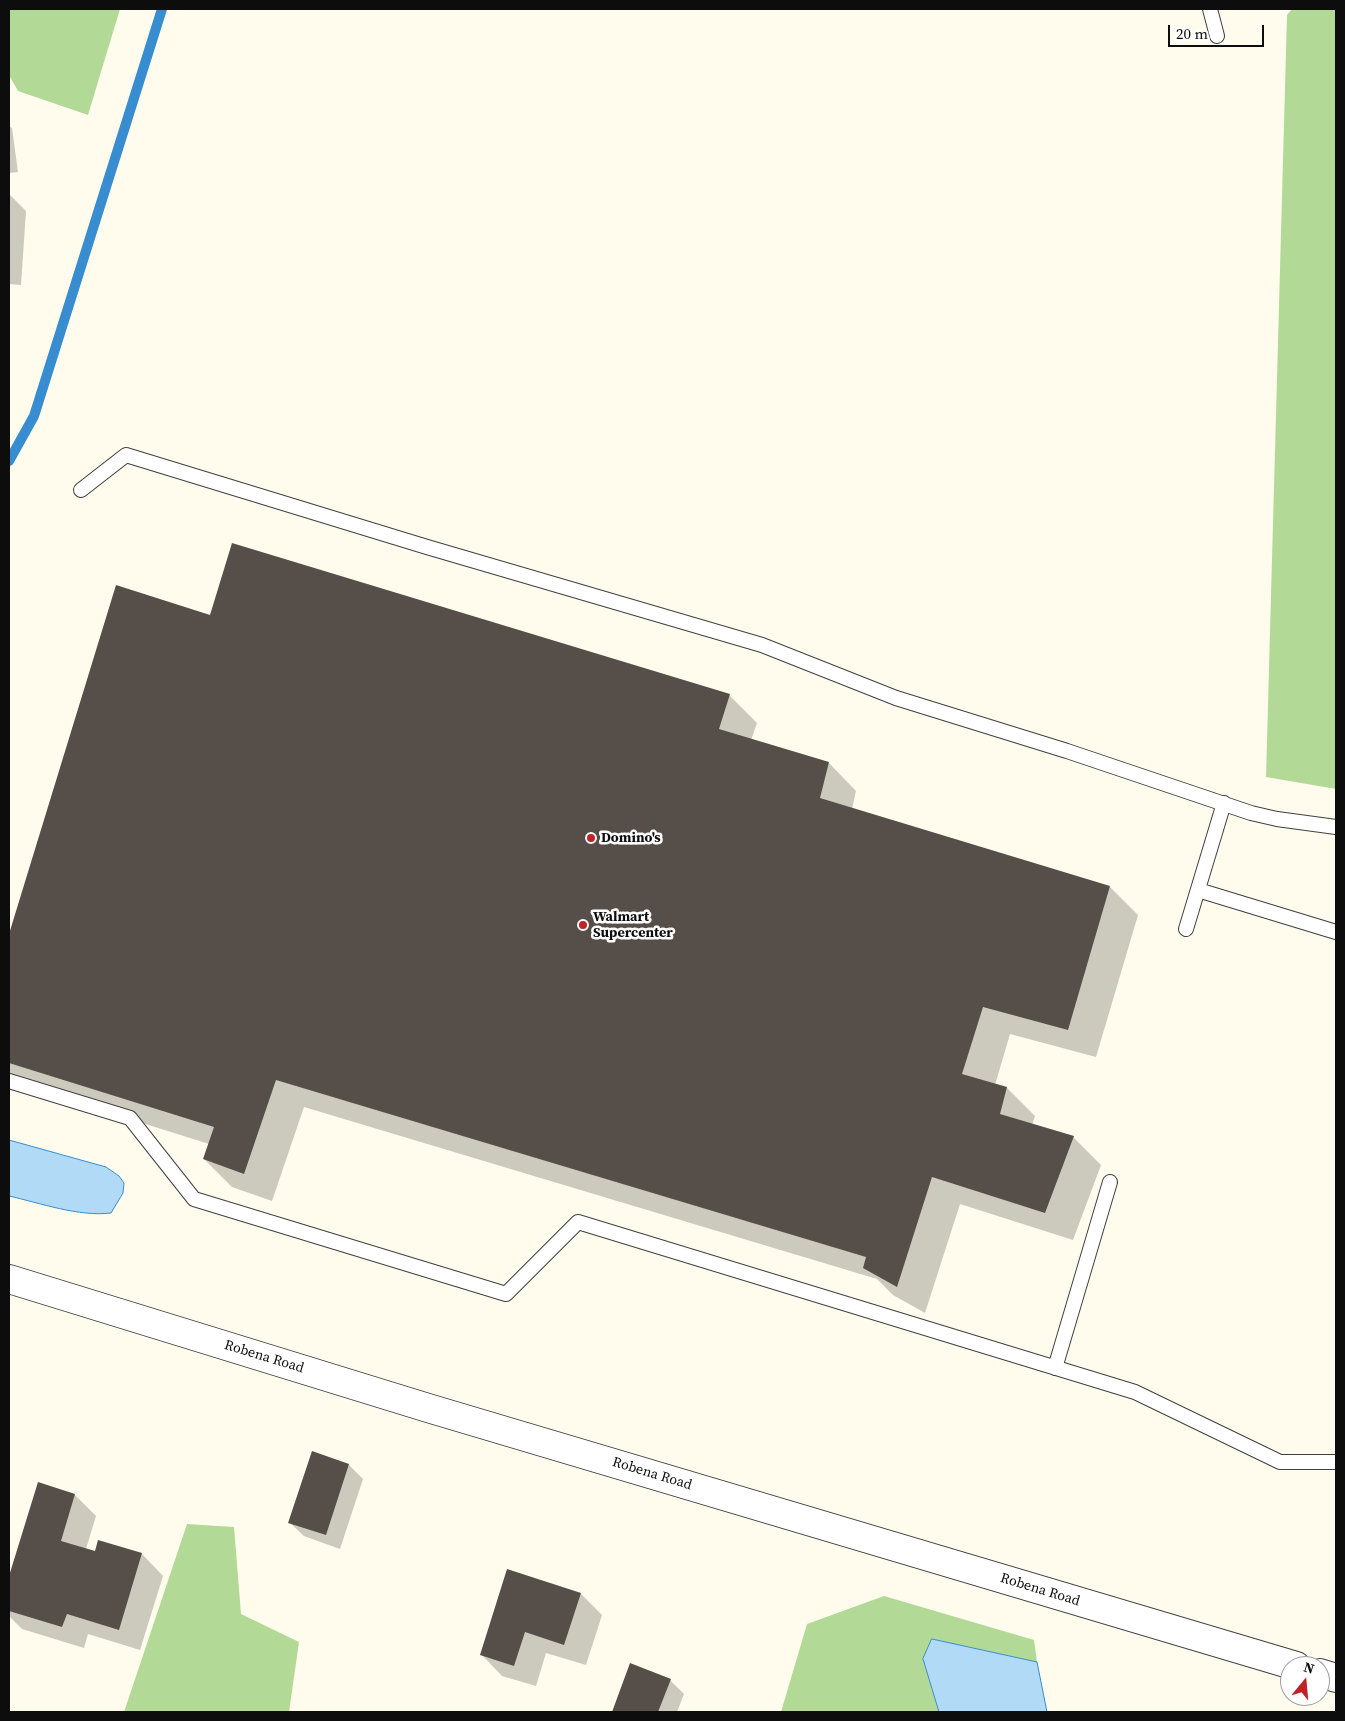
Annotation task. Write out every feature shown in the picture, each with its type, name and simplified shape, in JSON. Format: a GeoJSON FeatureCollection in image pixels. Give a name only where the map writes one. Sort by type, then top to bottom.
{"type":"FeatureCollection","features":[{"type":"Feature","properties":{"kind":"street","name":"Robena Road"},"geometry":{"type":"LineString","coordinates":[[9,1279],[438,1411],[1280,1661]]}},
{"type":"Feature","properties":{"kind":"lane"},"geometry":{"type":"LineString","coordinates":[[1210,9],[1217,36]]}},
{"type":"Feature","properties":{"kind":"lane"},"geometry":{"type":"LineString","coordinates":[[80,490],[126,455],[427,547],[762,645],[896,698],[1067,751],[1251,813],[1277,819],[1336,827]]}},
{"type":"Feature","properties":{"kind":"lane"},"geometry":{"type":"LineString","coordinates":[[1186,929],[1224,803]]}},
{"type":"Feature","properties":{"kind":"lane"},"geometry":{"type":"LineString","coordinates":[[1198,890],[1336,932]]}},
{"type":"Feature","properties":{"kind":"lane"},"geometry":{"type":"LineString","coordinates":[[9,1081],[130,1118],[194,1199],[506,1294],[578,1222],[1135,1392],[1280,1462],[1336,1462]]}},
{"type":"Feature","properties":{"kind":"lane"},"geometry":{"type":"LineString","coordinates":[[1054,1368],[1110,1182]]}},
{"type":"Feature","properties":{"kind":"green space"},"geometry":{"type":"Polygon","coordinates":[[[9,9],[120,9],[88,115],[18,91],[9,75],[9,9]]]}},
{"type":"Feature","properties":{"kind":"green space"},"geometry":{"type":"Polygon","coordinates":[[[1292,9],[1336,9],[1336,789],[1266,777],[1287,15],[1292,9]]]}},
{"type":"Feature","properties":{"kind":"green space"},"geometry":{"type":"Polygon","coordinates":[[[187,1524],[234,1527],[241,1614],[299,1642],[289,1712],[124,1712],[187,1524]]]}},
{"type":"Feature","properties":{"kind":"green space"},"geometry":{"type":"Polygon","coordinates":[[[884,1596],[1034,1640],[1037,1662],[932,1639],[923,1659],[939,1712],[781,1712],[807,1624],[884,1596]]]}},
{"type":"Feature","properties":{"kind":"water"},"geometry":{"type":"Polygon","coordinates":[[[9,1140],[106,1167],[119,1176],[124,1183],[123,1193],[111,1213],[99,1214],[60,1209],[9,1196],[9,1140]]]}},
{"type":"Feature","properties":{"kind":"water"},"geometry":{"type":"Polygon","coordinates":[[[932,1639],[1037,1662],[1047,1712],[939,1712],[923,1659],[932,1639]]]}},
{"type":"Feature","properties":{"kind":"building"},"geometry":{"type":"Polygon","coordinates":[[[232,543],[730,694],[719,729],[829,762],[820,798],[1110,886],[1068,1030],[983,1007],[962,1074],[1007,1087],[1000,1114],[1074,1136],[1045,1213],[932,1177],[897,1287],[863,1268],[866,1257],[276,1080],[244,1174],[203,1159],[214,1127],[9,1063],[9,934],[116,585],[210,615],[232,543]]]}},
{"type":"Feature","properties":{"kind":"building"},"geometry":{"type":"Polygon","coordinates":[[[312,1451],[349,1464],[326,1535],[288,1523],[312,1451]]]}},
{"type":"Feature","properties":{"kind":"building"},"geometry":{"type":"Polygon","coordinates":[[[38,1482],[75,1494],[61,1541],[95,1551],[98,1540],[142,1553],[119,1630],[67,1614],[62,1627],[9,1611],[9,1576],[38,1482]]]}},
{"type":"Feature","properties":{"kind":"building"},"geometry":{"type":"Polygon","coordinates":[[[507,1569],[581,1593],[564,1645],[525,1632],[514,1666],[480,1655],[507,1569]]]}},
{"type":"Feature","properties":{"kind":"building"},"geometry":{"type":"Polygon","coordinates":[[[630,1663],[671,1679],[658,1712],[612,1712],[630,1663]]]}},
{"type":"Feature","properties":{"kind":"waterway"},"geometry":{"type":"LineString","coordinates":[[9,461],[34,416],[162,9]]}},
{"type":"Feature","properties":{"kind":"place","name":"Domino's"},"geometry":{"type":"Point","coordinates":[591,838]}},
{"type":"Feature","properties":{"kind":"place","name":"Walmart Supercenter"},"geometry":{"type":"Point","coordinates":[583,925]}}]}
